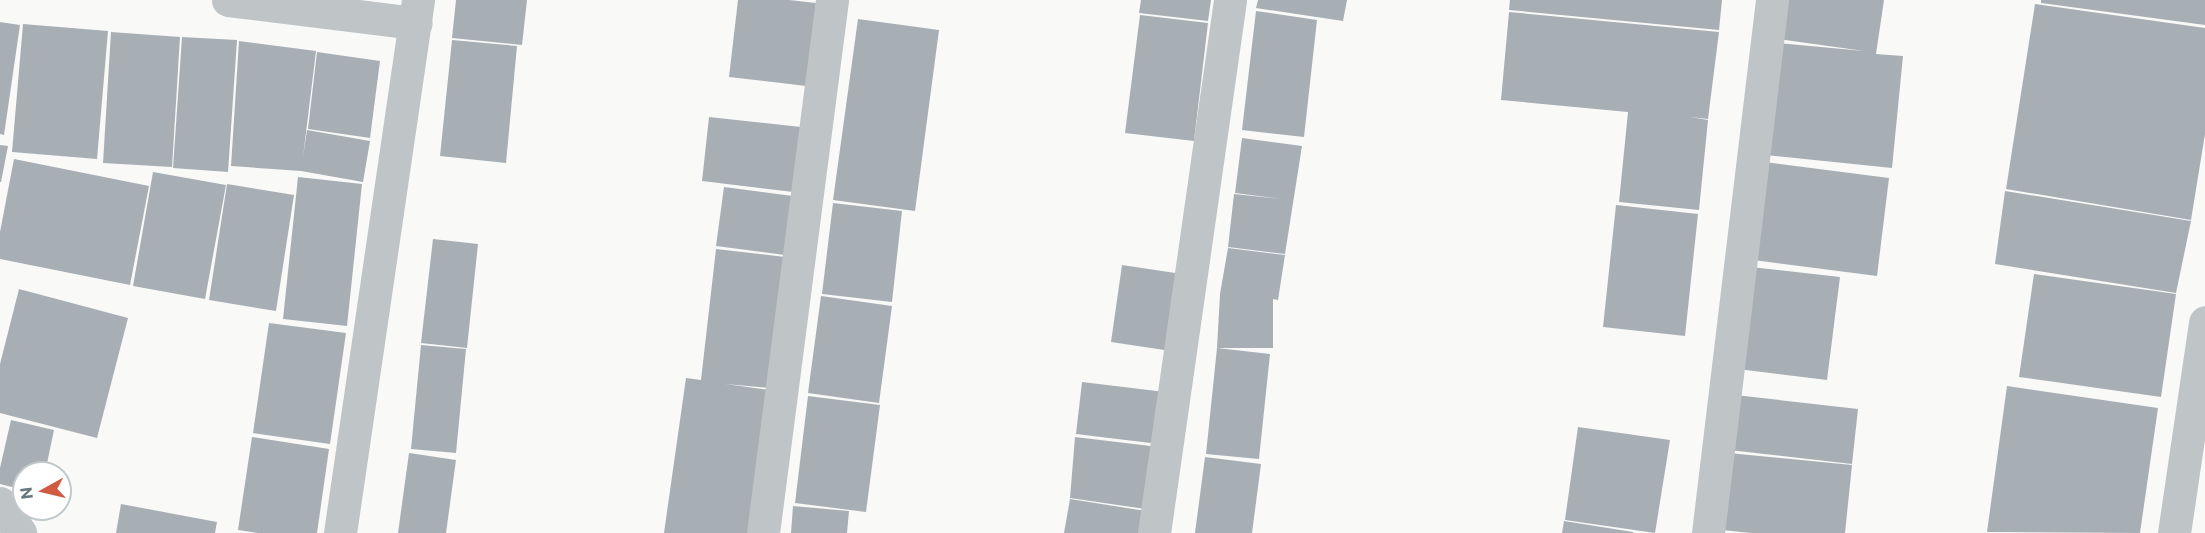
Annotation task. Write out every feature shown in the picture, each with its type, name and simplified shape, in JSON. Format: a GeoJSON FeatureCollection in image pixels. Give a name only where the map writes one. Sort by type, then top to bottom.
{"type":"FeatureCollection","features":[{"type":"Feature","properties":{"kind":"street"},"geometry":{"type":"LineString","coordinates":[[228,0],[417,11],[340,533]]}},
{"type":"Feature","properties":{"kind":"street"},"geometry":{"type":"LineString","coordinates":[[763,533],[832,0]]}},
{"type":"Feature","properties":{"kind":"street"},"geometry":{"type":"LineString","coordinates":[[1154,533],[1230,0]]}},
{"type":"Feature","properties":{"kind":"street"},"geometry":{"type":"LineString","coordinates":[[1708,533],[1772,0]]}},
{"type":"Feature","properties":{"kind":"street"},"geometry":{"type":"LineString","coordinates":[[2174,533],[2205,322]]}},
{"type":"Feature","properties":{"kind":"street"},"geometry":{"type":"LineString","coordinates":[[0,503],[20,533]]}},
{"type":"Feature","properties":{"kind":"building"},"geometry":{"type":"Polygon","coordinates":[[[456,0],[527,0],[522,45],[452,38],[456,0]]]}},
{"type":"Feature","properties":{"kind":"building"},"geometry":{"type":"Polygon","coordinates":[[[738,0],[789,0],[816,3],[806,86],[729,77],[738,0]]]}},
{"type":"Feature","properties":{"kind":"building"},"geometry":{"type":"Polygon","coordinates":[[[1141,0],[1211,0],[1208,21],[1139,13],[1141,0]]]}},
{"type":"Feature","properties":{"kind":"building"},"geometry":{"type":"Polygon","coordinates":[[[1258,0],[1347,0],[1343,21],[1256,8],[1258,0]]]}},
{"type":"Feature","properties":{"kind":"building"},"geometry":{"type":"Polygon","coordinates":[[[1510,0],[1722,0],[1719,30],[1509,10],[1510,0]]]}},
{"type":"Feature","properties":{"kind":"building"},"geometry":{"type":"Polygon","coordinates":[[[1783,0],[1884,0],[1876,54],[1903,56],[1892,168],[1765,155],[1777,43],[1864,51],[1778,39],[1783,0]]]}},
{"type":"Feature","properties":{"kind":"building"},"geometry":{"type":"Polygon","coordinates":[[[2041,0],[2205,0],[2205,25],[2041,3],[2041,0]]]}},
{"type":"Feature","properties":{"kind":"building"},"geometry":{"type":"Polygon","coordinates":[[[2035,4],[2205,28],[2205,134],[2191,220],[2006,189],[2035,4]]]}},
{"type":"Feature","properties":{"kind":"building"},"geometry":{"type":"Polygon","coordinates":[[[1256,11],[1317,20],[1304,137],[1242,130],[1256,11]]]}},
{"type":"Feature","properties":{"kind":"building"},"geometry":{"type":"Polygon","coordinates":[[[1509,12],[1719,32],[1708,119],[1690,117],[1708,120],[1699,210],[1619,202],[1628,112],[1501,100],[1509,12]]]}},
{"type":"Feature","properties":{"kind":"building"},"geometry":{"type":"Polygon","coordinates":[[[1140,15],[1208,23],[1194,141],[1125,133],[1140,15]]]}},
{"type":"Feature","properties":{"kind":"building"},"geometry":{"type":"Polygon","coordinates":[[[858,19],[939,30],[915,211],[833,200],[858,19]]]}},
{"type":"Feature","properties":{"kind":"building"},"geometry":{"type":"Polygon","coordinates":[[[0,22],[20,25],[4,135],[0,134],[0,22]]]}},
{"type":"Feature","properties":{"kind":"building"},"geometry":{"type":"Polygon","coordinates":[[[23,24],[108,31],[97,159],[12,152],[23,24]]]}},
{"type":"Feature","properties":{"kind":"building"},"geometry":{"type":"Polygon","coordinates":[[[111,32],[180,37],[172,167],[103,163],[111,32]]]}},
{"type":"Feature","properties":{"kind":"building"},"geometry":{"type":"Polygon","coordinates":[[[182,37],[237,40],[228,172],[173,168],[182,37]]]}},
{"type":"Feature","properties":{"kind":"building"},"geometry":{"type":"Polygon","coordinates":[[[452,40],[517,46],[506,163],[440,156],[452,40]]]}},
{"type":"Feature","properties":{"kind":"building"},"geometry":{"type":"Polygon","coordinates":[[[239,41],[316,51],[303,157],[307,130],[370,141],[363,182],[301,171],[231,166],[239,41]]]}},
{"type":"Feature","properties":{"kind":"building"},"geometry":{"type":"Polygon","coordinates":[[[317,52],[380,61],[370,138],[308,129],[317,52]]]}},
{"type":"Feature","properties":{"kind":"building"},"geometry":{"type":"Polygon","coordinates":[[[709,117],[801,127],[793,192],[702,181],[709,117]]]}},
{"type":"Feature","properties":{"kind":"building"},"geometry":{"type":"Polygon","coordinates":[[[1242,138],[1302,146],[1285,254],[1228,247],[1234,194],[1282,199],[1235,193],[1242,138]]]}},
{"type":"Feature","properties":{"kind":"building"},"geometry":{"type":"Polygon","coordinates":[[[0,145],[8,146],[1,182],[0,182],[0,145]]]}},
{"type":"Feature","properties":{"kind":"building"},"geometry":{"type":"Polygon","coordinates":[[[14,159],[149,186],[130,285],[0,259],[0,232],[14,159]]]}},
{"type":"Feature","properties":{"kind":"building"},"geometry":{"type":"Polygon","coordinates":[[[1765,162],[1889,178],[1877,276],[1753,260],[1765,162]]]}},
{"type":"Feature","properties":{"kind":"building"},"geometry":{"type":"Polygon","coordinates":[[[153,172],[226,185],[205,299],[133,286],[153,172]]]}},
{"type":"Feature","properties":{"kind":"building"},"geometry":{"type":"Polygon","coordinates":[[[298,177],[362,184],[347,326],[283,319],[298,177]]]}},
{"type":"Feature","properties":{"kind":"building"},"geometry":{"type":"Polygon","coordinates":[[[227,184],[294,195],[276,311],[209,300],[227,184]]]}},
{"type":"Feature","properties":{"kind":"building"},"geometry":{"type":"Polygon","coordinates":[[[724,187],[793,196],[785,255],[716,246],[724,187]]]}},
{"type":"Feature","properties":{"kind":"building"},"geometry":{"type":"Polygon","coordinates":[[[2005,191],[2191,221],[2176,293],[1995,264],[2005,191]]]}},
{"type":"Feature","properties":{"kind":"building"},"geometry":{"type":"Polygon","coordinates":[[[833,203],[902,211],[892,302],[822,294],[833,203]]]}},
{"type":"Feature","properties":{"kind":"building"},"geometry":{"type":"Polygon","coordinates":[[[1616,205],[1698,214],[1685,336],[1603,327],[1616,205]]]}},
{"type":"Feature","properties":{"kind":"building"},"geometry":{"type":"Polygon","coordinates":[[[433,239],[478,244],[467,348],[421,343],[433,239]]]}},
{"type":"Feature","properties":{"kind":"building"},"geometry":{"type":"Polygon","coordinates":[[[1228,248],[1285,255],[1278,300],[1273,299],[1273,348],[1217,348],[1220,294],[1228,248]]]}},
{"type":"Feature","properties":{"kind":"building"},"geometry":{"type":"Polygon","coordinates":[[[716,249],[785,257],[769,388],[725,384],[769,390],[748,533],[664,533],[686,378],[701,380],[716,249]]]}},
{"type":"Feature","properties":{"kind":"building"},"geometry":{"type":"Polygon","coordinates":[[[1122,265],[1182,274],[1171,351],[1111,342],[1122,265]]]}},
{"type":"Feature","properties":{"kind":"building"},"geometry":{"type":"Polygon","coordinates":[[[1751,267],[1840,277],[1827,380],[1738,369],[1751,267]]]}},
{"type":"Feature","properties":{"kind":"building"},"geometry":{"type":"Polygon","coordinates":[[[2034,274],[2176,294],[2161,397],[2019,377],[2034,274]]]}},
{"type":"Feature","properties":{"kind":"building"},"geometry":{"type":"Polygon","coordinates":[[[19,289],[128,318],[97,438],[0,413],[0,364],[19,289]]]}},
{"type":"Feature","properties":{"kind":"building"},"geometry":{"type":"Polygon","coordinates":[[[821,296],[892,306],[879,403],[808,393],[821,296]]]}},
{"type":"Feature","properties":{"kind":"building"},"geometry":{"type":"Polygon","coordinates":[[[269,323],[346,333],[330,444],[253,433],[269,323]]]}},
{"type":"Feature","properties":{"kind":"building"},"geometry":{"type":"Polygon","coordinates":[[[421,345],[466,349],[456,453],[411,449],[421,345]]]}},
{"type":"Feature","properties":{"kind":"building"},"geometry":{"type":"Polygon","coordinates":[[[1217,348],[1270,354],[1259,459],[1206,454],[1217,348]]]}},
{"type":"Feature","properties":{"kind":"building"},"geometry":{"type":"Polygon","coordinates":[[[1082,382],[1165,392],[1159,444],[1076,434],[1082,382]]]}},
{"type":"Feature","properties":{"kind":"building"},"geometry":{"type":"Polygon","coordinates":[[[2007,386],[2158,408],[2140,533],[1987,532],[2007,386]]]}},
{"type":"Feature","properties":{"kind":"building"},"geometry":{"type":"Polygon","coordinates":[[[1735,395],[1858,409],[1852,464],[1729,450],[1735,395]]]}},
{"type":"Feature","properties":{"kind":"building"},"geometry":{"type":"Polygon","coordinates":[[[808,396],[880,405],[866,512],[795,503],[808,396]]]}},
{"type":"Feature","properties":{"kind":"building"},"geometry":{"type":"Polygon","coordinates":[[[11,420],[54,430],[48,461],[12,461],[12,487],[0,484],[0,468],[11,420]]]}},
{"type":"Feature","properties":{"kind":"building"},"geometry":{"type":"Polygon","coordinates":[[[1578,427],[1670,440],[1655,533],[1565,520],[1578,427]]]}},
{"type":"Feature","properties":{"kind":"building"},"geometry":{"type":"Polygon","coordinates":[[[252,437],[329,449],[317,533],[258,533],[238,530],[252,437]]]}},
{"type":"Feature","properties":{"kind":"building"},"geometry":{"type":"Polygon","coordinates":[[[1075,437],[1159,447],[1152,510],[1070,498],[1075,437]]]}},
{"type":"Feature","properties":{"kind":"building"},"geometry":{"type":"Polygon","coordinates":[[[409,453],[456,460],[446,533],[398,533],[409,453]]]}},
{"type":"Feature","properties":{"kind":"building"},"geometry":{"type":"Polygon","coordinates":[[[1729,453],[1852,465],[1845,533],[1751,533],[1722,530],[1729,453]]]}},
{"type":"Feature","properties":{"kind":"building"},"geometry":{"type":"Polygon","coordinates":[[[1205,457],[1261,464],[1252,533],[1195,533],[1205,457]]]}},
{"type":"Feature","properties":{"kind":"building"},"geometry":{"type":"Polygon","coordinates":[[[1070,499],[1152,512],[1149,533],[1064,533],[1070,499]]]}},
{"type":"Feature","properties":{"kind":"building"},"geometry":{"type":"Polygon","coordinates":[[[121,504],[217,522],[215,533],[116,533],[121,504]]]}},
{"type":"Feature","properties":{"kind":"building"},"geometry":{"type":"Polygon","coordinates":[[[793,506],[849,511],[847,533],[791,533],[793,506]]]}},
{"type":"Feature","properties":{"kind":"building"},"geometry":{"type":"Polygon","coordinates":[[[1564,521],[1633,532],[1633,533],[1562,533],[1564,521]]]}}]}
